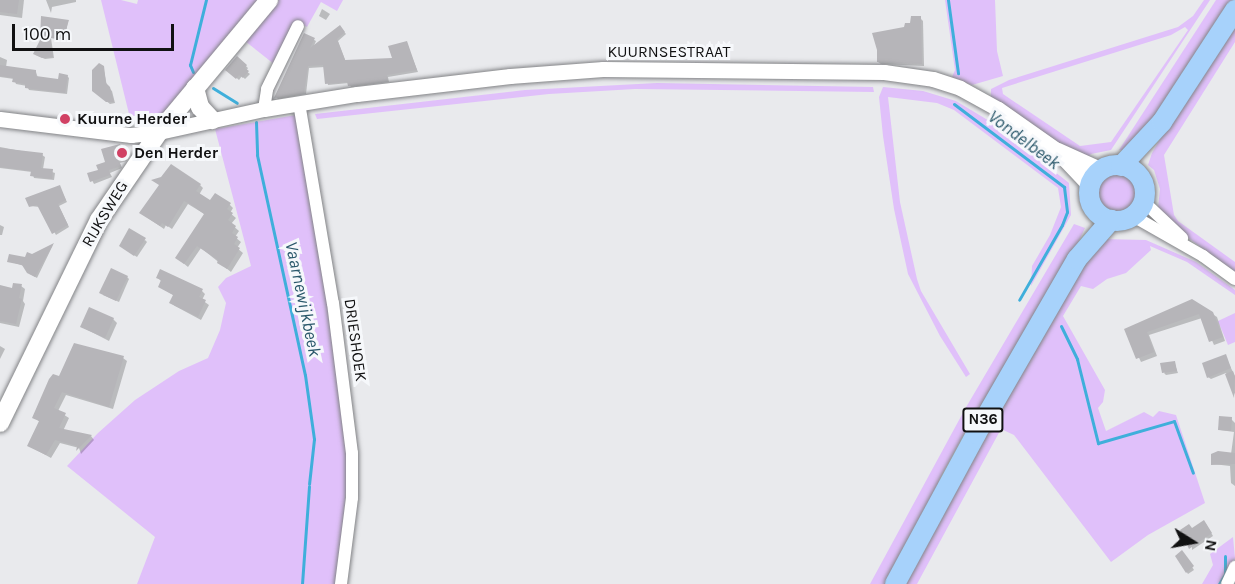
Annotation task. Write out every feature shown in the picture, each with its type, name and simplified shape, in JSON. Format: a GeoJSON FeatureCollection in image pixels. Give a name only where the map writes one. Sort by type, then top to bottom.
{"type":"FeatureCollection","features":[{"type":"Feature","properties":{"kind":"main road","name":"RIJKSWEG"},"geometry":{"type":"LineString","coordinates":[[0,423],[99,220],[159,132],[269,0]]}},
{"type":"Feature","properties":{"kind":"main road"},"geometry":{"type":"LineString","coordinates":[[1162,122],[1090,186],[1091,202],[1103,215],[1122,220],[1140,200],[1143,165],[1162,122],[1235,10]]}},
{"type":"Feature","properties":{"kind":"main road"},"geometry":{"type":"LineString","coordinates":[[195,88],[200,107],[212,120]]}},
{"type":"Feature","properties":{"kind":"main road"},"geometry":{"type":"LineString","coordinates":[[1112,168],[1137,174],[1140,200]]}},
{"type":"Feature","properties":{"kind":"main road","name":"N36"},"geometry":{"type":"LineString","coordinates":[[895,584],[976,434],[1103,215]]}},
{"type":"Feature","properties":{"kind":"street"},"geometry":{"type":"LineString","coordinates":[[264,109],[267,89],[298,26]]}},
{"type":"Feature","properties":{"kind":"street","name":"KUURNSESTRAAT"},"geometry":{"type":"LineString","coordinates":[[0,119],[131,135],[159,132],[299,103],[510,76],[603,69],[884,72],[919,75],[960,88],[998,109],[1055,149],[1090,186]]}},
{"type":"Feature","properties":{"kind":"street","name":"DRIESHOEK"},"geometry":{"type":"LineString","coordinates":[[299,103],[333,303],[352,453],[352,498],[341,584]]}},
{"type":"Feature","properties":{"kind":"street","name":"KUURNSESTRAAT"},"geometry":{"type":"LineString","coordinates":[[1055,149],[1112,168]]}},
{"type":"Feature","properties":{"kind":"street"},"geometry":{"type":"LineString","coordinates":[[1140,200],[1203,256],[1235,279]]}},
{"type":"Feature","properties":{"kind":"street"},"geometry":{"type":"LineString","coordinates":[[1140,200],[1203,256]]}},
{"type":"Feature","properties":{"kind":"street"},"geometry":{"type":"LineString","coordinates":[[1227,584],[1235,567]]}},
{"type":"Feature","properties":{"kind":"shaded area"},"geometry":{"type":"Polygon","coordinates":[[[101,0],[121,0],[137,4],[138,0],[258,0],[157,121],[130,118],[101,0]]]}},
{"type":"Feature","properties":{"kind":"shaded area"},"geometry":{"type":"Polygon","coordinates":[[[279,0],[343,0],[337,11],[321,2],[307,27],[297,21],[274,64],[245,41],[279,0]]]}},
{"type":"Feature","properties":{"kind":"shaded area"},"geometry":{"type":"Polygon","coordinates":[[[945,0],[995,0],[997,51],[1003,76],[972,85],[952,77],[955,70],[945,0]]]}},
{"type":"Feature","properties":{"kind":"shaded area"},"geometry":{"type":"Polygon","coordinates":[[[1204,0],[1210,0],[1111,150],[1091,154],[1087,158],[1065,149],[991,98],[991,89],[1009,80],[1178,27],[1193,16],[1204,0]],[[1185,27],[1171,35],[1002,88],[1003,94],[1080,146],[1111,142],[1188,30],[1185,27]]]}},
{"type":"Feature","properties":{"kind":"shaded area"},"geometry":{"type":"Polygon","coordinates":[[[1216,0],[1234,0],[1147,134],[1129,151],[1119,150],[1216,0]]]}},
{"type":"Feature","properties":{"kind":"shaded area"},"geometry":{"type":"Polygon","coordinates":[[[1235,20],[1235,42],[1164,155],[1174,215],[1178,221],[1235,262],[1235,272],[1176,229],[1158,208],[1160,189],[1154,170],[1148,165],[1152,153],[1175,114],[1235,20]]]}},
{"type":"Feature","properties":{"kind":"shaded area"},"geometry":{"type":"Polygon","coordinates":[[[657,83],[873,87],[874,92],[635,89],[549,94],[317,119],[315,114],[525,90],[657,83]]]}},
{"type":"Feature","properties":{"kind":"shaded area"},"geometry":{"type":"Polygon","coordinates":[[[883,87],[923,91],[956,101],[996,125],[1069,183],[1071,215],[1031,286],[1032,266],[1050,235],[1061,207],[1058,188],[954,110],[937,103],[888,97],[900,202],[917,279],[921,291],[970,374],[966,377],[940,336],[908,274],[894,209],[883,136],[879,97],[883,87]]]}},
{"type":"Feature","properties":{"kind":"shaded area"},"geometry":{"type":"Polygon","coordinates":[[[296,115],[332,317],[349,455],[338,584],[137,584],[155,537],[67,466],[98,433],[135,400],[179,371],[208,358],[220,330],[226,303],[218,287],[226,278],[251,266],[215,129],[296,115]]]}},
{"type":"Feature","properties":{"kind":"shaded area"},"geometry":{"type":"Polygon","coordinates":[[[1117,173],[1132,179],[1138,194],[1132,209],[1117,215],[1102,209],[1096,194],[1102,179],[1117,173]]]}},
{"type":"Feature","properties":{"kind":"shaded area"},"geometry":{"type":"Polygon","coordinates":[[[1074,224],[1085,228],[1074,251],[974,425],[965,432],[939,480],[938,491],[888,584],[870,584],[965,409],[1074,224]]]}},
{"type":"Feature","properties":{"kind":"shaded area"},"geometry":{"type":"Polygon","coordinates":[[[1102,239],[1146,240],[1196,262],[1235,290],[1235,295],[1187,262],[1150,246],[1151,250],[1126,273],[1107,279],[1093,289],[1081,286],[1063,316],[1105,390],[1103,402],[1098,408],[1106,431],[1144,412],[1153,417],[1159,411],[1176,415],[1205,503],[1148,535],[1111,562],[1014,435],[1001,429],[917,584],[904,584],[1086,258],[1102,239]]]}},
{"type":"Feature","properties":{"kind":"shaded area"},"geometry":{"type":"Polygon","coordinates":[[[1235,313],[1235,342],[1228,345],[1218,321],[1235,313]]]}},
{"type":"Feature","properties":{"kind":"shaded area"},"geometry":{"type":"Polygon","coordinates":[[[1233,537],[1235,558],[1223,584],[1202,584],[1213,565],[1210,554],[1233,537]]]}},
{"type":"Feature","properties":{"kind":"building"},"geometry":{"type":"Polygon","coordinates":[[[0,0],[19,0],[17,14],[0,12],[0,0]]]}},
{"type":"Feature","properties":{"kind":"building"},"geometry":{"type":"Polygon","coordinates":[[[41,16],[69,20],[63,39],[50,38],[53,57],[42,58],[33,54],[40,40],[41,16]]]}},
{"type":"Feature","properties":{"kind":"building"},"geometry":{"type":"Polygon","coordinates":[[[911,16],[921,16],[922,64],[877,62],[877,50],[872,33],[904,27],[905,23],[910,23],[911,16]]]}},
{"type":"Feature","properties":{"kind":"building"},"geometry":{"type":"Polygon","coordinates":[[[340,25],[345,32],[337,39],[345,60],[392,58],[388,46],[407,41],[417,70],[387,75],[388,81],[348,86],[347,82],[325,84],[323,65],[308,66],[304,93],[274,98],[304,33],[315,38],[310,48],[340,25]]]}},
{"type":"Feature","properties":{"kind":"building"},"geometry":{"type":"Polygon","coordinates":[[[237,56],[247,65],[245,68],[249,71],[243,78],[239,75],[236,79],[225,70],[237,56]]]}},
{"type":"Feature","properties":{"kind":"building"},"geometry":{"type":"Polygon","coordinates":[[[99,63],[104,66],[106,83],[110,87],[114,102],[106,102],[92,91],[92,70],[99,63]]]}},
{"type":"Feature","properties":{"kind":"building"},"geometry":{"type":"Polygon","coordinates":[[[0,65],[36,70],[36,76],[58,79],[59,73],[68,75],[65,93],[25,88],[25,84],[12,82],[13,78],[0,76],[0,65]]]}},
{"type":"Feature","properties":{"kind":"building"},"geometry":{"type":"Polygon","coordinates":[[[120,144],[126,158],[119,161],[121,166],[109,170],[110,175],[90,182],[87,173],[98,170],[96,165],[105,162],[101,149],[120,144]]]}},
{"type":"Feature","properties":{"kind":"building"},"geometry":{"type":"Polygon","coordinates":[[[0,148],[43,153],[41,168],[53,169],[52,179],[30,176],[31,171],[0,167],[0,148]]]}},
{"type":"Feature","properties":{"kind":"building"},"geometry":{"type":"Polygon","coordinates":[[[171,164],[201,184],[196,191],[210,200],[215,193],[231,203],[227,209],[233,213],[228,220],[236,226],[232,233],[238,237],[234,244],[240,248],[227,269],[197,246],[184,264],[175,258],[204,214],[190,204],[184,201],[168,227],[162,223],[160,226],[139,213],[159,185],[151,180],[161,177],[171,164]]]}},
{"type":"Feature","properties":{"kind":"building"},"geometry":{"type":"Polygon","coordinates":[[[60,185],[66,200],[58,204],[68,225],[52,234],[37,205],[29,207],[25,198],[60,185]]]}},
{"type":"Feature","properties":{"kind":"building"},"geometry":{"type":"Polygon","coordinates":[[[129,228],[146,238],[134,256],[119,246],[129,228]]]}},
{"type":"Feature","properties":{"kind":"building"},"geometry":{"type":"Polygon","coordinates":[[[54,243],[35,277],[27,273],[22,265],[7,262],[9,254],[25,257],[27,252],[32,254],[54,243]]]}},
{"type":"Feature","properties":{"kind":"building"},"geometry":{"type":"Polygon","coordinates":[[[111,268],[128,276],[116,301],[99,293],[111,268]]]}},
{"type":"Feature","properties":{"kind":"building"},"geometry":{"type":"Polygon","coordinates":[[[160,269],[203,289],[199,297],[206,300],[198,317],[169,303],[173,295],[158,287],[161,280],[156,278],[160,269]]]}},
{"type":"Feature","properties":{"kind":"building"},"geometry":{"type":"Polygon","coordinates":[[[13,283],[22,284],[19,298],[22,299],[16,324],[0,321],[0,285],[12,288],[13,283]]]}},
{"type":"Feature","properties":{"kind":"building"},"geometry":{"type":"Polygon","coordinates":[[[1192,299],[1213,312],[1223,337],[1209,342],[1199,314],[1147,332],[1154,352],[1136,359],[1124,329],[1192,299]]]}},
{"type":"Feature","properties":{"kind":"building"},"geometry":{"type":"Polygon","coordinates":[[[89,307],[114,318],[105,338],[80,327],[89,307]]]}},
{"type":"Feature","properties":{"kind":"building"},"geometry":{"type":"Polygon","coordinates":[[[74,343],[124,356],[109,407],[62,392],[54,408],[66,413],[59,428],[92,435],[76,451],[80,434],[77,446],[55,440],[46,455],[27,446],[39,421],[32,418],[49,379],[53,374],[59,376],[74,343]]]}},
{"type":"Feature","properties":{"kind":"building"},"geometry":{"type":"Polygon","coordinates":[[[1226,354],[1231,368],[1207,378],[1202,363],[1226,354]]]}},
{"type":"Feature","properties":{"kind":"building"},"geometry":{"type":"Polygon","coordinates":[[[1175,361],[1177,371],[1162,373],[1160,363],[1175,361]]]}},
{"type":"Feature","properties":{"kind":"building"},"geometry":{"type":"Polygon","coordinates":[[[1233,371],[1235,377],[1234,398],[1225,374],[1233,371]]]}},
{"type":"Feature","properties":{"kind":"building"},"geometry":{"type":"Polygon","coordinates":[[[1219,416],[1232,417],[1231,431],[1218,430],[1219,416]]]}},
{"type":"Feature","properties":{"kind":"building"},"geometry":{"type":"Polygon","coordinates":[[[1218,451],[1235,453],[1235,464],[1211,465],[1211,454],[1218,451]]]}},
{"type":"Feature","properties":{"kind":"building"},"geometry":{"type":"Polygon","coordinates":[[[1204,520],[1212,533],[1189,549],[1180,530],[1189,524],[1192,528],[1204,520]]]}},
{"type":"Feature","properties":{"kind":"building"},"geometry":{"type":"Polygon","coordinates":[[[1182,550],[1194,566],[1186,573],[1175,556],[1182,550]]]}},
{"type":"Feature","properties":{"kind":"waterway","name":"Vaarnewijkbeek"},"geometry":{"type":"LineString","coordinates":[[193,72],[190,65],[206,0]]}},
{"type":"Feature","properties":{"kind":"waterway","name":"Vondelbeek"},"geometry":{"type":"LineString","coordinates":[[948,0],[958,73]]}},
{"type":"Feature","properties":{"kind":"waterway","name":"Vaarnewijkbeek"},"geometry":{"type":"LineString","coordinates":[[213,88],[237,103]]}},
{"type":"Feature","properties":{"kind":"waterway","name":"Vondelbeek"},"geometry":{"type":"LineString","coordinates":[[954,104],[1064,187],[1067,212],[1062,225],[1019,300]]}},
{"type":"Feature","properties":{"kind":"waterway","name":"Vaarnewijkbeek"},"geometry":{"type":"LineString","coordinates":[[256,122],[257,155],[305,375],[314,439],[309,484]]}},
{"type":"Feature","properties":{"kind":"waterway","name":"Vondelbeek"},"geometry":{"type":"LineString","coordinates":[[1061,326],[1077,359],[1098,443],[1174,421],[1193,473]]}},
{"type":"Feature","properties":{"kind":"waterway","name":"Vaarnewijkbeek"},"geometry":{"type":"LineString","coordinates":[[302,584],[309,486]]}},
{"type":"Feature","properties":{"kind":"waterway","name":"Vondelbeek"},"geometry":{"type":"LineString","coordinates":[[1219,584],[1225,574],[1225,556]]}},
{"type":"Feature","properties":{"kind":"place","name":"Kuurne Herder"},"geometry":{"type":"Point","coordinates":[65,119]}},
{"type":"Feature","properties":{"kind":"place","name":"Den Herder"},"geometry":{"type":"Point","coordinates":[122,153]}}]}
